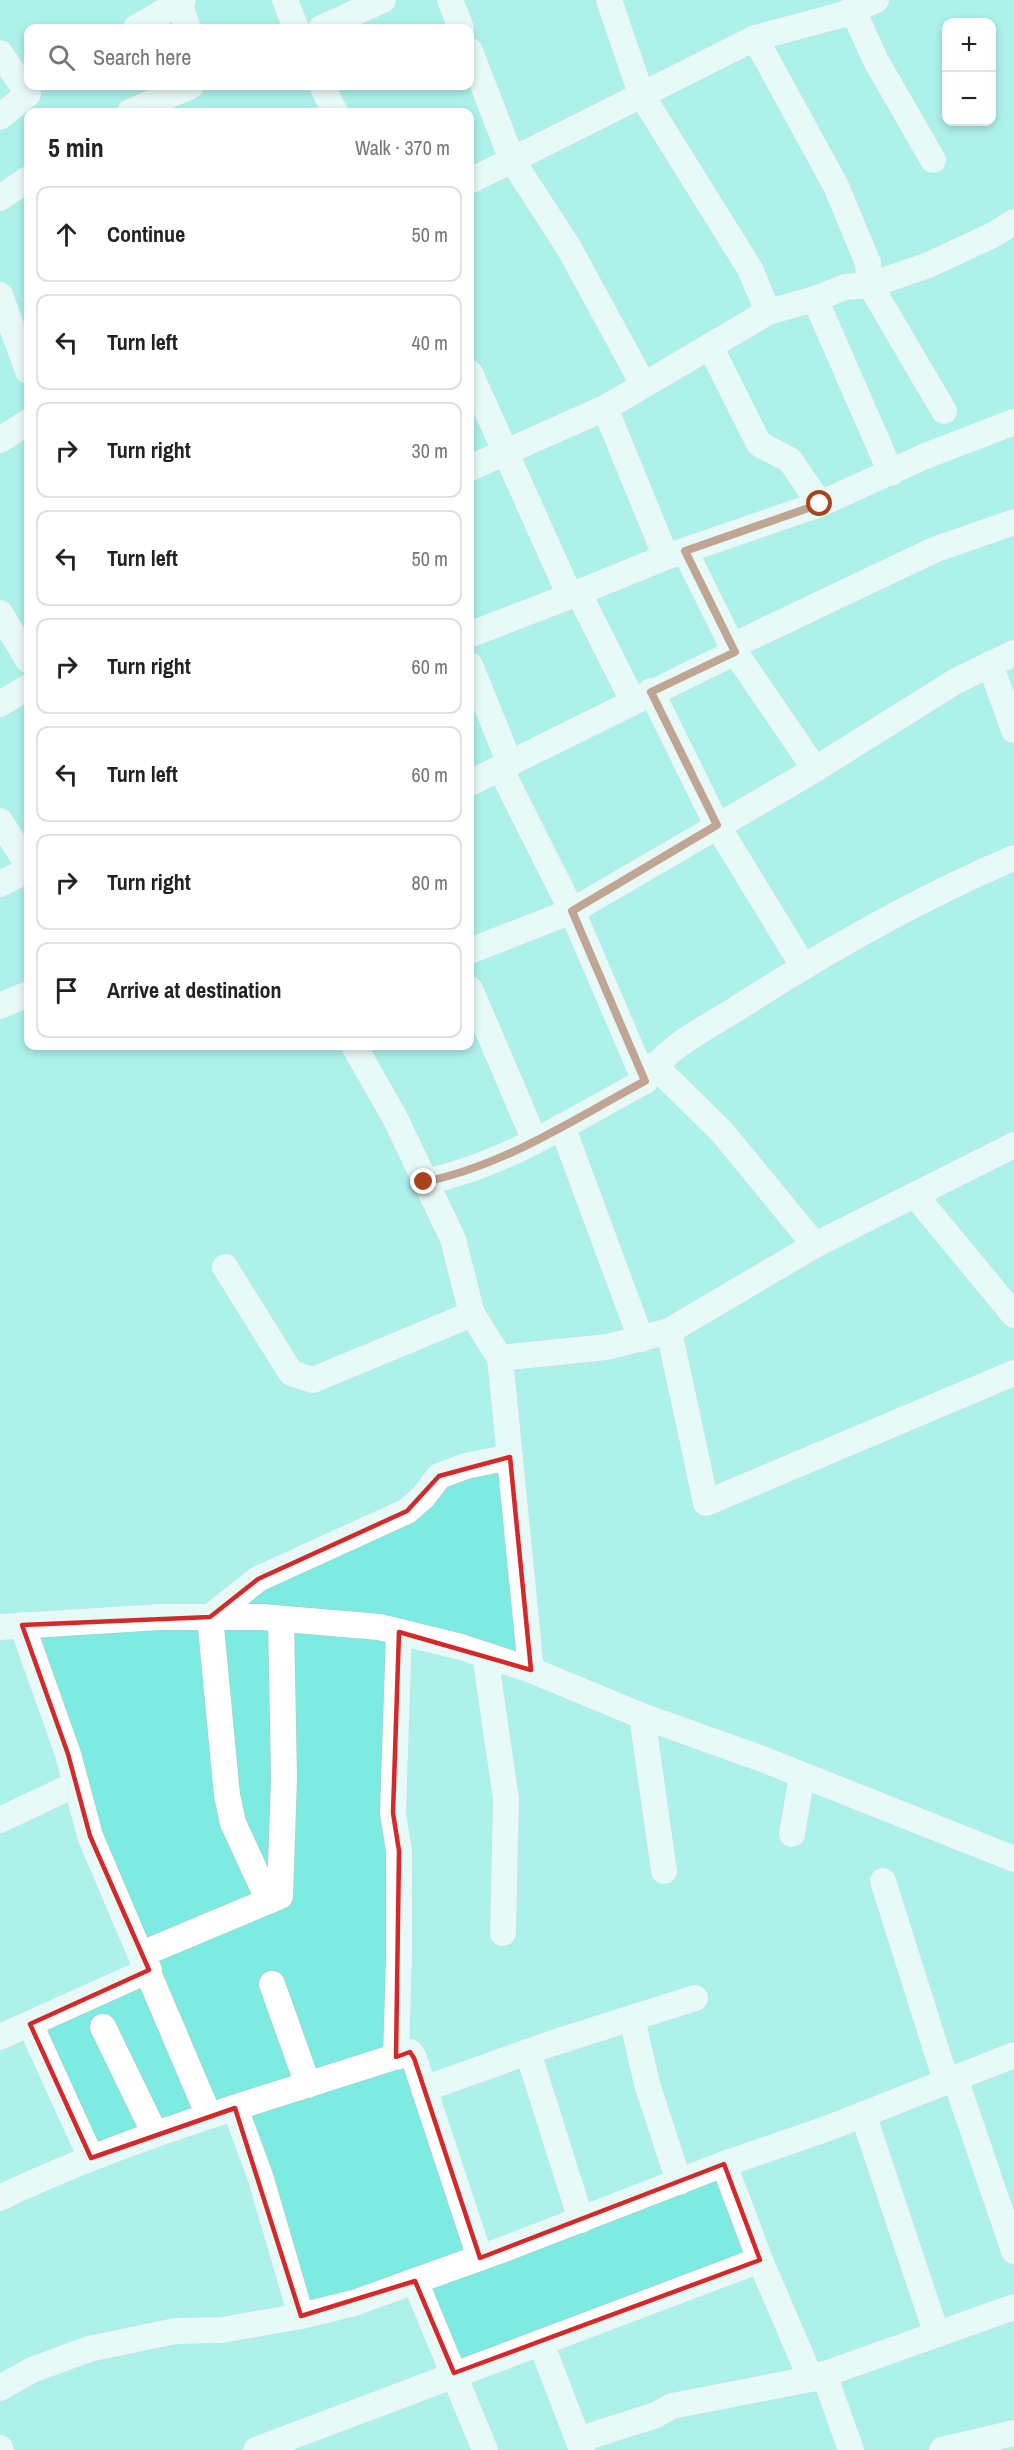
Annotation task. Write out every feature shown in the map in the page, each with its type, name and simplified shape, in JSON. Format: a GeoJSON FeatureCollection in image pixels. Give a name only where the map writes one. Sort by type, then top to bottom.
{"type":"FeatureCollection","features":[{"type":"Feature","properties":{"kind":"street"},"geometry":{"type":"LineString","coordinates":[[285,0],[294,24]]}},
{"type":"Feature","properties":{"kind":"street"},"geometry":{"type":"LineString","coordinates":[[330,24],[383,0]]}},
{"type":"Feature","properties":{"kind":"street"},"geometry":{"type":"LineString","coordinates":[[450,0],[459,24]]}},
{"type":"Feature","properties":{"kind":"street"},"geometry":{"type":"LineString","coordinates":[[609,0],[641,94],[750,269],[768,312]]}},
{"type":"Feature","properties":{"kind":"street"},"geometry":{"type":"LineString","coordinates":[[143,24],[180,1],[188,24]]}},
{"type":"Feature","properties":{"kind":"street"},"geometry":{"type":"LineString","coordinates":[[474,179],[755,39],[861,4],[876,60],[933,160]]}},
{"type":"Feature","properties":{"kind":"street"},"geometry":{"type":"LineString","coordinates":[[755,39],[836,186],[868,263],[870,285],[944,411]]}},
{"type":"Feature","properties":{"kind":"street"},"geometry":{"type":"LineString","coordinates":[[0,52],[24,82]]}},
{"type":"Feature","properties":{"kind":"street"},"geometry":{"type":"LineString","coordinates":[[474,61],[512,160],[569,248],[644,384]]}},
{"type":"Feature","properties":{"kind":"street"},"geometry":{"type":"LineString","coordinates":[[155,107],[184,90]]}},
{"type":"Feature","properties":{"kind":"street"},"geometry":{"type":"LineString","coordinates":[[324,90],[332,108]]}},
{"type":"Feature","properties":{"kind":"street"},"geometry":{"type":"LineString","coordinates":[[0,117],[36,97]]}},
{"type":"Feature","properties":{"kind":"street"},"geometry":{"type":"LineString","coordinates":[[0,198],[24,182]]}},
{"type":"Feature","properties":{"kind":"street"},"geometry":{"type":"LineString","coordinates":[[474,466],[605,408],[768,312],[815,299],[845,287],[870,285],[926,266],[993,235],[1014,222]]}},
{"type":"Feature","properties":{"kind":"street"},"geometry":{"type":"LineString","coordinates":[[0,295],[24,360]]}},
{"type":"Feature","properties":{"kind":"street"},"geometry":{"type":"LineString","coordinates":[[815,299],[891,474]]}},
{"type":"Feature","properties":{"kind":"street"},"geometry":{"type":"LineString","coordinates":[[710,346],[759,444],[790,460],[820,504]]}},
{"type":"Feature","properties":{"kind":"street"},"geometry":{"type":"LineString","coordinates":[[474,382],[574,594],[642,696],[803,966]]}},
{"type":"Feature","properties":{"kind":"street"},"geometry":{"type":"LineString","coordinates":[[605,408],[675,554],[733,649],[815,769]]}},
{"type":"Feature","properties":{"kind":"street"},"geometry":{"type":"LineString","coordinates":[[474,635],[675,554],[820,504],[891,474],[923,457],[1014,422]]}},
{"type":"Feature","properties":{"kind":"street"},"geometry":{"type":"LineString","coordinates":[[0,440],[24,425]]}},
{"type":"Feature","properties":{"kind":"street"},"geometry":{"type":"LineString","coordinates":[[474,781],[934,550],[1014,522]]}},
{"type":"Feature","properties":{"kind":"street"},"geometry":{"type":"LineString","coordinates":[[0,613],[24,653]]}},
{"type":"Feature","properties":{"kind":"street"},"geometry":{"type":"LineString","coordinates":[[474,949],[572,911],[815,769],[956,681],[1014,652]]}},
{"type":"Feature","properties":{"kind":"street"},"geometry":{"type":"LineString","coordinates":[[990,664],[1014,730]]}},
{"type":"Feature","properties":{"kind":"street"},"geometry":{"type":"LineString","coordinates":[[474,677],[505,766],[649,1073],[722,1132],[815,1245]]}},
{"type":"Feature","properties":{"kind":"street"},"geometry":{"type":"LineString","coordinates":[[0,704],[24,689]]}},
{"type":"Feature","properties":{"kind":"street"},"geometry":{"type":"LineString","coordinates":[[0,820],[24,861]]}},
{"type":"Feature","properties":{"kind":"street"},"geometry":{"type":"LineString","coordinates":[[424,1182],[453,1176],[535,1141],[649,1073],[696,1034],[803,966],[1014,858]]}},
{"type":"Feature","properties":{"kind":"street"},"geometry":{"type":"LineString","coordinates":[[0,884],[24,870]]}},
{"type":"Feature","properties":{"kind":"street"},"geometry":{"type":"LineString","coordinates":[[0,1006],[24,996]]}},
{"type":"Feature","properties":{"kind":"street"},"geometry":{"type":"LineString","coordinates":[[474,998],[535,1141]]}},
{"type":"Feature","properties":{"kind":"street"},"geometry":{"type":"LineString","coordinates":[[356,1050],[394,1116],[453,1239],[472,1314],[500,1358],[531,1670]]}},
{"type":"Feature","properties":{"kind":"street"},"geometry":{"type":"LineString","coordinates":[[562,1126],[641,1339]]}},
{"type":"Feature","properties":{"kind":"street"},"geometry":{"type":"LineString","coordinates":[[500,1358],[607,1347],[669,1332],[815,1245],[1014,1145]]}},
{"type":"Feature","properties":{"kind":"street"},"geometry":{"type":"LineString","coordinates":[[915,1195],[1014,1315]]}},
{"type":"Feature","properties":{"kind":"street"},"geometry":{"type":"LineString","coordinates":[[225,1267],[291,1373],[313,1380],[472,1314]]}},
{"type":"Feature","properties":{"kind":"street"},"geometry":{"type":"LineString","coordinates":[[669,1332],[706,1503],[1014,1373]]}},
{"type":"Feature","properties":{"kind":"street"},"geometry":{"type":"LineString","coordinates":[[210,1617],[258,1579],[406,1511],[423,1497],[439,1476],[466,1466],[510,1457]]}},
{"type":"Feature","properties":{"kind":"street"},"geometry":{"type":"LineString","coordinates":[[210,1617],[227,1795],[233,1822],[269,1901]]}},
{"type":"Feature","properties":{"kind":"street"},"geometry":{"type":"LineString","coordinates":[[209,2116],[90,1836],[76,1784],[11,1626],[210,1617],[281,1619],[379,1627],[486,1655],[531,1670],[642,1716],[802,1775],[1014,1859]]}},
{"type":"Feature","properties":{"kind":"street"},"geometry":{"type":"LineString","coordinates":[[0,2037],[30,2024],[145,1962],[280,1896],[284,1778],[281,1619]]}},
{"type":"Feature","properties":{"kind":"street"},"geometry":{"type":"LineString","coordinates":[[396,2057],[399,1851],[393,1813],[399,1632]]}},
{"type":"Feature","properties":{"kind":"street"},"geometry":{"type":"LineString","coordinates":[[486,1655],[506,1798],[503,1933]]}},
{"type":"Feature","properties":{"kind":"street"},"geometry":{"type":"LineString","coordinates":[[642,1716],[664,1871]]}},
{"type":"Feature","properties":{"kind":"street"},"geometry":{"type":"LineString","coordinates":[[792,1834],[802,1775]]}},
{"type":"Feature","properties":{"kind":"street"},"geometry":{"type":"LineString","coordinates":[[0,1820],[76,1784]]}},
{"type":"Feature","properties":{"kind":"street"},"geometry":{"type":"LineString","coordinates":[[883,1881],[950,2080],[1014,2251]]}},
{"type":"Feature","properties":{"kind":"street"},"geometry":{"type":"LineString","coordinates":[[273,1984],[308,2085]]}},
{"type":"Feature","properties":{"kind":"street"},"geometry":{"type":"LineString","coordinates":[[424,2089],[528,2052],[695,1998]]}},
{"type":"Feature","properties":{"kind":"street"},"geometry":{"type":"LineString","coordinates":[[632,2018],[647,2084],[679,2182]]}},
{"type":"Feature","properties":{"kind":"street"},"geometry":{"type":"LineString","coordinates":[[30,2024],[92,2158]]}},
{"type":"Feature","properties":{"kind":"street"},"geometry":{"type":"LineString","coordinates":[[103,2027],[155,2134]]}},
{"type":"Feature","properties":{"kind":"street"},"geometry":{"type":"LineString","coordinates":[[0,2198],[54,2172],[155,2134],[410,2052],[480,2259]]}},
{"type":"Feature","properties":{"kind":"street"},"geometry":{"type":"LineString","coordinates":[[528,2052],[581,2220]]}},
{"type":"Feature","properties":{"kind":"street"},"geometry":{"type":"LineString","coordinates":[[0,2388],[32,2370],[88,2349],[176,2331],[222,2330],[301,2316],[354,2303],[480,2259],[1014,2055]]}},
{"type":"Feature","properties":{"kind":"street"},"geometry":{"type":"LineString","coordinates":[[235,2108],[261,2180],[301,2316]]}},
{"type":"Feature","properties":{"kind":"street"},"geometry":{"type":"LineString","coordinates":[[863,2114],[937,2335]]}},
{"type":"Feature","properties":{"kind":"street"},"geometry":{"type":"LineString","coordinates":[[724,2164],[760,2260],[851,2450]]}},
{"type":"Feature","properties":{"kind":"street"},"geometry":{"type":"LineString","coordinates":[[256,2450],[454,2373],[541,2343],[760,2260]]}},
{"type":"Feature","properties":{"kind":"street"},"geometry":{"type":"LineString","coordinates":[[415,2281],[485,2450]]}},
{"type":"Feature","properties":{"kind":"street"},"geometry":{"type":"LineString","coordinates":[[541,2343],[580,2445],[656,2415],[672,2406],[818,2377],[1014,2307]]}},
{"type":"Feature","properties":{"kind":"street"},"geometry":{"type":"LineString","coordinates":[[942,2450],[1013,2436]]}},
{"type":"Feature","properties":{"kind":"highlighted area"},"geometry":{"type":"Polygon","coordinates":[[[510,1457],[531,1670],[399,1632],[393,1813],[399,1851],[396,2057],[410,2052],[414,2058],[480,2258],[724,2164],[760,2260],[454,2373],[415,2281],[301,2316],[235,2108],[91,2158],[30,2024],[149,1970],[90,1836],[68,1754],[22,1625],[210,1617],[258,1579],[407,1511],[439,1476],[510,1457]]]}},
{"type":"Feature","properties":{"kind":"shaded area"},"geometry":{"type":"Polygon","coordinates":[[[0,0],[1014,0],[1014,2450],[0,2450],[0,0]]]}},
{"type":"Feature","properties":{"kind":"route"},"geometry":{"type":"LineString","coordinates":[[424,1182],[453,1176],[492,1161],[535,1141],[645,1081],[572,911],[717,825],[651,692],[735,652],[685,551],[820,504]]}}]}
